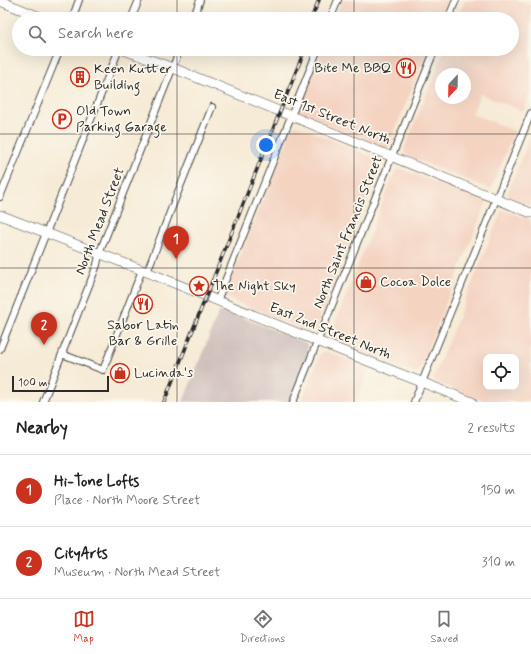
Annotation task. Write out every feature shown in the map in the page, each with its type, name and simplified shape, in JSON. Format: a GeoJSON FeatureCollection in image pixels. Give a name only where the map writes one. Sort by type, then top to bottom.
{"type":"FeatureCollection","features":[{"type":"Feature","properties":{"kind":"street"},"geometry":{"type":"LineString","coordinates":[[75,12],[79,0]]}},
{"type":"Feature","properties":{"kind":"street"},"geometry":{"type":"LineString","coordinates":[[134,12],[139,0]]}},
{"type":"Feature","properties":{"kind":"street"},"geometry":{"type":"LineString","coordinates":[[196,12],[200,0]]}},
{"type":"Feature","properties":{"kind":"street"},"geometry":{"type":"LineString","coordinates":[[333,12],[338,0]]}},
{"type":"Feature","properties":{"kind":"street"},"geometry":{"type":"LineString","coordinates":[[451,12],[456,0]]}},
{"type":"Feature","properties":{"kind":"street"},"geometry":{"type":"LineString","coordinates":[[0,1],[28,12]]}},
{"type":"Feature","properties":{"kind":"street"},"geometry":{"type":"LineString","coordinates":[[0,197],[57,56]]}},
{"type":"Feature","properties":{"kind":"street"},"geometry":{"type":"LineString","coordinates":[[0,349],[117,56]]}},
{"type":"Feature","properties":{"kind":"street","name":"East 1st Street North"},"geometry":{"type":"LineString","coordinates":[[140,56],[173,68],[531,213]]}},
{"type":"Feature","properties":{"kind":"street","name":"North Mead Street"},"geometry":{"type":"LineString","coordinates":[[43,402],[97,265],[99,254],[177,56]]}},
{"type":"Feature","properties":{"kind":"street"},"geometry":{"type":"LineString","coordinates":[[217,301],[315,56]]}},
{"type":"Feature","properties":{"kind":"street","name":"North Saint Francis Street"},"geometry":{"type":"LineString","coordinates":[[293,402],[432,56]]}},
{"type":"Feature","properties":{"kind":"street"},"geometry":{"type":"LineString","coordinates":[[62,354],[103,370],[212,108]]}},
{"type":"Feature","properties":{"kind":"street"},"geometry":{"type":"LineString","coordinates":[[414,402],[531,113]]}},
{"type":"Feature","properties":{"kind":"street","name":"East 2nd Street North"},"geometry":{"type":"LineString","coordinates":[[0,215],[472,402]]}},
{"type":"Feature","properties":{"kind":"shaded area"},"geometry":{"type":"Polygon","coordinates":[[[342,0],[448,0],[443,12],[338,12],[342,0]]]}},
{"type":"Feature","properties":{"kind":"shaded area"},"geometry":{"type":"Polygon","coordinates":[[[465,0],[517,0],[531,6],[531,91],[523,111],[480,94],[472,114],[515,131],[491,189],[407,156],[404,152],[435,74],[435,104],[471,104],[471,68],[437,68],[442,56],[519,56],[519,12],[460,12],[465,0]]]}},
{"type":"Feature","properties":{"kind":"shaded area"},"geometry":{"type":"Polygon","coordinates":[[[320,56],[425,56],[388,147],[382,148],[300,113],[300,107],[320,56]]]}},
{"type":"Feature","properties":{"kind":"shaded area"},"geometry":{"type":"Polygon","coordinates":[[[296,125],[380,160],[381,164],[316,328],[310,332],[229,299],[225,294],[292,128],[296,125]]]}},
{"type":"Feature","properties":{"kind":"shaded area"},"geometry":{"type":"Polygon","coordinates":[[[531,135],[531,206],[509,197],[507,194],[531,135]]]}},
{"type":"Feature","properties":{"kind":"shaded area"},"geometry":{"type":"Polygon","coordinates":[[[400,169],[485,201],[486,203],[417,373],[333,341],[330,338],[395,171],[400,169]]]}},
{"type":"Feature","properties":{"kind":"shaded area"},"geometry":{"type":"Polygon","coordinates":[[[502,210],[531,220],[531,394],[528,402],[486,402],[435,382],[433,379],[502,210]]]}},
{"type":"Feature","properties":{"kind":"shaded area"},"geometry":{"type":"Polygon","coordinates":[[[223,311],[306,343],[308,346],[308,352],[289,402],[183,402],[218,314],[223,311]]]}},
{"type":"Feature","properties":{"kind":"shaded area"},"geometry":{"type":"Polygon","coordinates":[[[325,351],[370,368],[356,402],[301,402],[320,354],[325,351]]]}},
{"type":"Feature","properties":{"kind":"railway"},"geometry":{"type":"LineString","coordinates":[[314,12],[319,0]]}},
{"type":"Feature","properties":{"kind":"railway"},"geometry":{"type":"LineString","coordinates":[[164,402],[302,56]]}},
{"type":"Feature","properties":{"kind":"place","name":"Bite Me BBQ"},"geometry":{"type":"Point","coordinates":[406,68]}},
{"type":"Feature","properties":{"kind":"place","name":"Keen Kutter Building"},"geometry":{"type":"Point","coordinates":[80,77]}},
{"type":"Feature","properties":{"kind":"place","name":"Old Town Parking Garage"},"geometry":{"type":"Point","coordinates":[62,119]}},
{"type":"Feature","properties":{"kind":"place","name":"Hi-Tone Lofts"},"geometry":{"type":"Point","coordinates":[176,259]}},
{"type":"Feature","properties":{"kind":"place","name":"Cocoa Dolce"},"geometry":{"type":"Point","coordinates":[366,282]}},
{"type":"Feature","properties":{"kind":"place","name":"The Night Sky"},"geometry":{"type":"Point","coordinates":[199,286]}},
{"type":"Feature","properties":{"kind":"place","name":"Sabor Latin Bar & Grille"},"geometry":{"type":"Point","coordinates":[143,304]}},
{"type":"Feature","properties":{"kind":"place","name":"CityArts"},"geometry":{"type":"Point","coordinates":[44,345]}},
{"type":"Feature","properties":{"kind":"place","name":"Lucinda's"},"geometry":{"type":"Point","coordinates":[120,373]}}]}
